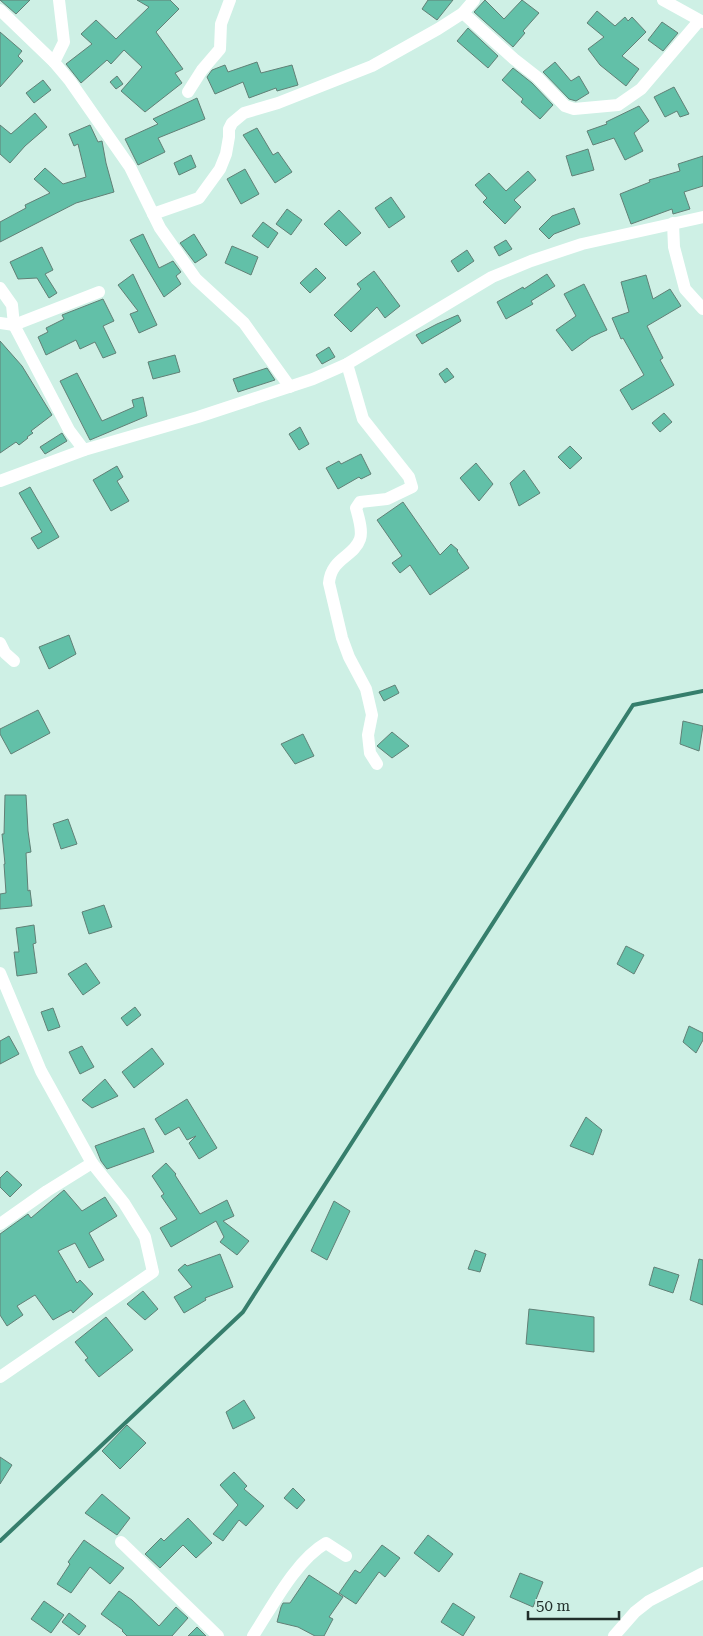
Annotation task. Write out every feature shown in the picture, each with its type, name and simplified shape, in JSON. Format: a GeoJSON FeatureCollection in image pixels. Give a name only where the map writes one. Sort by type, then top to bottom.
{"type":"FeatureCollection","features":[{"type":"Feature","properties":{"kind":"street"},"geometry":{"type":"LineString","coordinates":[[54,62],[64,42],[58,0]]}},
{"type":"Feature","properties":{"kind":"street"},"geometry":{"type":"LineString","coordinates":[[188,92],[202,70],[220,49],[221,24],[230,0]]}},
{"type":"Feature","properties":{"kind":"street"},"geometry":{"type":"LineString","coordinates":[[153,214],[199,198],[220,169],[226,154],[229,129],[232,123],[244,113],[278,103],[372,66],[464,13],[474,0]]}},
{"type":"Feature","properties":{"kind":"street"},"geometry":{"type":"LineString","coordinates":[[464,13],[514,59],[537,77],[566,106],[574,109],[618,105],[641,89],[701,22],[663,0]]}},
{"type":"Feature","properties":{"kind":"street"},"geometry":{"type":"LineString","coordinates":[[0,10],[54,62],[70,81],[130,167],[160,228],[196,279],[244,323],[290,387]]}},
{"type":"Feature","properties":{"kind":"street"},"geometry":{"type":"LineString","coordinates":[[0,480],[84,450],[198,417],[290,387],[347,364],[492,277],[531,261],[582,244],[703,217]]}},
{"type":"Feature","properties":{"kind":"street"},"geometry":{"type":"LineString","coordinates":[[673,223],[674,247],[685,288],[703,309]]}},
{"type":"Feature","properties":{"kind":"street"},"geometry":{"type":"LineString","coordinates":[[0,288],[12,305],[14,325],[70,430],[84,450]]}},
{"type":"Feature","properties":{"kind":"street"},"geometry":{"type":"LineString","coordinates":[[0,323],[14,325],[100,292]]}},
{"type":"Feature","properties":{"kind":"street"},"geometry":{"type":"LineString","coordinates":[[0,314],[12,305]]}},
{"type":"Feature","properties":{"kind":"street"},"geometry":{"type":"LineString","coordinates":[[347,364],[362,419],[409,477],[412,487],[387,499],[360,502],[356,508],[360,538],[353,549],[338,562],[330,574],[329,583],[342,638],[349,657],[366,689],[372,715],[368,735],[370,753],[377,764]]}},
{"type":"Feature","properties":{"kind":"street"},"geometry":{"type":"LineString","coordinates":[[0,643],[5,653],[14,661]]}},
{"type":"Feature","properties":{"kind":"street"},"geometry":{"type":"LineString","coordinates":[[0,973],[41,1071],[92,1163],[124,1202],[144,1237],[153,1272],[0,1377]]}},
{"type":"Feature","properties":{"kind":"street"},"geometry":{"type":"LineString","coordinates":[[1,1222],[92,1163]]}},
{"type":"Feature","properties":{"kind":"street"},"geometry":{"type":"LineString","coordinates":[[122,1542],[218,1636]]}},
{"type":"Feature","properties":{"kind":"street"},"geometry":{"type":"LineString","coordinates":[[253,1636],[299,1566],[317,1548],[326,1542],[346,1556]]}},
{"type":"Feature","properties":{"kind":"street"},"geometry":{"type":"LineString","coordinates":[[614,1636],[635,1612],[649,1601],[703,1573]]}},
{"type":"Feature","properties":{"kind":"building"},"geometry":{"type":"Polygon","coordinates":[[[0,0],[30,0],[16,14],[0,0]]]}},
{"type":"Feature","properties":{"kind":"building"},"geometry":{"type":"Polygon","coordinates":[[[137,0],[170,0],[179,9],[156,32],[183,69],[175,73],[182,83],[145,112],[121,91],[142,67],[124,50],[111,64],[107,60],[81,83],[66,64],[92,44],[81,34],[96,20],[116,39],[149,7],[137,0]]]}},
{"type":"Feature","properties":{"kind":"building"},"geometry":{"type":"Polygon","coordinates":[[[428,0],[453,0],[437,20],[422,9],[428,0]]]}},
{"type":"Feature","properties":{"kind":"building"},"geometry":{"type":"Polygon","coordinates":[[[485,0],[504,19],[522,0],[539,13],[523,31],[525,33],[513,47],[474,12],[485,0]]]}},
{"type":"Feature","properties":{"kind":"building"},"geometry":{"type":"Polygon","coordinates":[[[597,11],[615,26],[625,17],[628,21],[632,17],[646,32],[622,56],[639,69],[626,86],[600,65],[588,49],[604,37],[587,23],[597,11]]]}},
{"type":"Feature","properties":{"kind":"building"},"geometry":{"type":"Polygon","coordinates":[[[662,22],[678,33],[663,51],[648,40],[662,22]]]}},
{"type":"Feature","properties":{"kind":"building"},"geometry":{"type":"Polygon","coordinates":[[[468,28],[498,56],[488,68],[457,41],[468,28]]]}},
{"type":"Feature","properties":{"kind":"building"},"geometry":{"type":"Polygon","coordinates":[[[0,32],[22,51],[18,56],[23,61],[0,87],[0,32]]]}},
{"type":"Feature","properties":{"kind":"building"},"geometry":{"type":"Polygon","coordinates":[[[257,62],[261,73],[292,65],[298,85],[277,91],[276,88],[249,98],[243,82],[215,94],[207,77],[212,70],[225,65],[228,72],[257,62]]]}},
{"type":"Feature","properties":{"kind":"building"},"geometry":{"type":"Polygon","coordinates":[[[555,62],[571,81],[579,76],[589,93],[576,101],[569,99],[543,72],[555,62]]]}},
{"type":"Feature","properties":{"kind":"building"},"geometry":{"type":"Polygon","coordinates":[[[513,68],[532,83],[553,105],[540,119],[521,102],[523,99],[502,80],[513,68]]]}},
{"type":"Feature","properties":{"kind":"building"},"geometry":{"type":"Polygon","coordinates":[[[117,76],[123,84],[116,89],[110,82],[117,76]]]}},
{"type":"Feature","properties":{"kind":"building"},"geometry":{"type":"Polygon","coordinates":[[[43,80],[51,90],[34,103],[26,93],[43,80]]]}},
{"type":"Feature","properties":{"kind":"building"},"geometry":{"type":"Polygon","coordinates":[[[674,87],[689,114],[680,117],[677,111],[665,117],[654,97],[674,87]]]}},
{"type":"Feature","properties":{"kind":"building"},"geometry":{"type":"Polygon","coordinates":[[[197,98],[205,119],[158,138],[165,152],[138,165],[125,139],[158,124],[153,119],[197,98]]]}},
{"type":"Feature","properties":{"kind":"building"},"geometry":{"type":"Polygon","coordinates":[[[639,106],[649,121],[634,133],[643,151],[625,160],[614,138],[593,145],[587,131],[607,124],[606,122],[639,106]]]}},
{"type":"Feature","properties":{"kind":"building"},"geometry":{"type":"Polygon","coordinates":[[[35,113],[47,127],[25,146],[10,163],[0,154],[0,125],[11,134],[35,113]]]}},
{"type":"Feature","properties":{"kind":"building"},"geometry":{"type":"Polygon","coordinates":[[[90,125],[98,142],[102,141],[114,192],[76,203],[0,242],[0,222],[26,208],[25,205],[50,193],[34,179],[45,168],[63,184],[86,177],[78,144],[74,146],[69,134],[90,125]]]}},
{"type":"Feature","properties":{"kind":"building"},"geometry":{"type":"Polygon","coordinates":[[[257,128],[273,155],[278,152],[292,172],[275,183],[243,135],[257,128]]]}},
{"type":"Feature","properties":{"kind":"building"},"geometry":{"type":"Polygon","coordinates":[[[588,149],[594,170],[572,176],[566,156],[588,149]]]}},
{"type":"Feature","properties":{"kind":"building"},"geometry":{"type":"Polygon","coordinates":[[[191,155],[196,167],[179,175],[174,163],[191,155]]]}},
{"type":"Feature","properties":{"kind":"building"},"geometry":{"type":"Polygon","coordinates":[[[703,156],[703,186],[684,192],[690,209],[673,214],[672,209],[631,224],[620,194],[650,182],[649,180],[680,171],[678,164],[703,156]]]}},
{"type":"Feature","properties":{"kind":"building"},"geometry":{"type":"Polygon","coordinates":[[[245,169],[259,194],[241,204],[227,179],[245,169]]]}},
{"type":"Feature","properties":{"kind":"building"},"geometry":{"type":"Polygon","coordinates":[[[528,171],[536,180],[514,200],[521,207],[505,224],[483,202],[487,198],[475,185],[489,173],[506,191],[528,171]]]}},
{"type":"Feature","properties":{"kind":"building"},"geometry":{"type":"Polygon","coordinates":[[[391,197],[405,217],[389,228],[375,208],[391,197]]]}},
{"type":"Feature","properties":{"kind":"building"},"geometry":{"type":"Polygon","coordinates":[[[574,208],[580,224],[554,234],[549,239],[539,229],[552,216],[574,208]]]}},
{"type":"Feature","properties":{"kind":"building"},"geometry":{"type":"Polygon","coordinates":[[[287,209],[302,220],[291,235],[276,224],[287,209]]]}},
{"type":"Feature","properties":{"kind":"building"},"geometry":{"type":"Polygon","coordinates":[[[339,210],[361,233],[346,246],[324,224],[339,210]]]}},
{"type":"Feature","properties":{"kind":"building"},"geometry":{"type":"Polygon","coordinates":[[[263,222],[278,233],[268,248],[252,236],[263,222]]]}},
{"type":"Feature","properties":{"kind":"building"},"geometry":{"type":"Polygon","coordinates":[[[143,234],[159,268],[173,261],[181,272],[176,276],[181,284],[164,297],[130,240],[143,234]]]}},
{"type":"Feature","properties":{"kind":"building"},"geometry":{"type":"Polygon","coordinates":[[[194,234],[207,255],[195,263],[180,243],[194,234]]]}},
{"type":"Feature","properties":{"kind":"building"},"geometry":{"type":"Polygon","coordinates":[[[506,240],[512,249],[499,256],[494,247],[506,240]]]}},
{"type":"Feature","properties":{"kind":"building"},"geometry":{"type":"Polygon","coordinates":[[[232,246],[258,257],[251,275],[225,263],[232,246]]]}},
{"type":"Feature","properties":{"kind":"building"},"geometry":{"type":"Polygon","coordinates":[[[42,247],[53,270],[45,274],[57,293],[49,298],[37,278],[18,279],[10,262],[42,247]]]}},
{"type":"Feature","properties":{"kind":"building"},"geometry":{"type":"Polygon","coordinates":[[[467,250],[474,261],[458,272],[451,261],[467,250]]]}},
{"type":"Feature","properties":{"kind":"building"},"geometry":{"type":"Polygon","coordinates":[[[316,268],[326,278],[310,293],[300,283],[316,268]]]}},
{"type":"Feature","properties":{"kind":"building"},"geometry":{"type":"Polygon","coordinates":[[[374,271],[400,306],[385,318],[377,307],[351,332],[334,315],[361,289],[357,284],[374,271]]]}},
{"type":"Feature","properties":{"kind":"building"},"geometry":{"type":"Polygon","coordinates":[[[133,274],[157,325],[139,333],[130,314],[138,311],[118,285],[133,274]]]}},
{"type":"Feature","properties":{"kind":"building"},"geometry":{"type":"Polygon","coordinates":[[[547,274],[555,286],[531,301],[533,304],[506,319],[497,302],[523,287],[524,289],[547,274]]]}},
{"type":"Feature","properties":{"kind":"building"},"geometry":{"type":"Polygon","coordinates":[[[646,275],[653,299],[670,289],[681,306],[647,326],[663,358],[660,360],[674,385],[632,410],[620,390],[644,375],[623,338],[621,339],[612,318],[629,312],[621,282],[646,275]]]}},
{"type":"Feature","properties":{"kind":"building"},"geometry":{"type":"Polygon","coordinates":[[[584,284],[607,330],[591,337],[572,351],[556,330],[576,316],[564,294],[584,284]]]}},
{"type":"Feature","properties":{"kind":"building"},"geometry":{"type":"Polygon","coordinates":[[[103,299],[114,321],[103,326],[116,353],[103,358],[95,342],[80,349],[76,340],[46,355],[38,337],[48,332],[46,328],[64,319],[62,315],[103,299]]]}},
{"type":"Feature","properties":{"kind":"building"},"geometry":{"type":"Polygon","coordinates":[[[458,315],[461,321],[422,344],[416,335],[437,324],[458,315]]]}},
{"type":"Feature","properties":{"kind":"building"},"geometry":{"type":"Polygon","coordinates":[[[0,341],[22,366],[52,415],[31,431],[33,433],[19,445],[16,442],[0,453],[0,341]]]}},
{"type":"Feature","properties":{"kind":"building"},"geometry":{"type":"Polygon","coordinates":[[[329,347],[335,357],[322,364],[316,355],[329,347]]]}},
{"type":"Feature","properties":{"kind":"building"},"geometry":{"type":"Polygon","coordinates":[[[175,355],[180,372],[153,379],[148,362],[175,355]]]}},
{"type":"Feature","properties":{"kind":"building"},"geometry":{"type":"Polygon","coordinates":[[[267,368],[275,380],[238,392],[233,379],[267,368]]]}},
{"type":"Feature","properties":{"kind":"building"},"geometry":{"type":"Polygon","coordinates":[[[447,368],[454,377],[445,383],[439,374],[447,368]]]}},
{"type":"Feature","properties":{"kind":"building"},"geometry":{"type":"Polygon","coordinates":[[[77,373],[102,421],[134,407],[132,400],[143,397],[147,416],[90,440],[60,381],[77,373]]]}},
{"type":"Feature","properties":{"kind":"building"},"geometry":{"type":"Polygon","coordinates":[[[664,413],[672,422],[660,432],[652,423],[664,413]]]}},
{"type":"Feature","properties":{"kind":"building"},"geometry":{"type":"Polygon","coordinates":[[[300,427],[309,444],[299,450],[289,434],[300,427]]]}},
{"type":"Feature","properties":{"kind":"building"},"geometry":{"type":"Polygon","coordinates":[[[62,433],[67,441],[45,454],[40,447],[62,433]]]}},
{"type":"Feature","properties":{"kind":"building"},"geometry":{"type":"Polygon","coordinates":[[[570,446],[582,458],[570,469],[558,457],[570,446]]]}},
{"type":"Feature","properties":{"kind":"building"},"geometry":{"type":"Polygon","coordinates":[[[361,454],[371,474],[361,479],[359,477],[338,489],[326,468],[339,461],[341,464],[361,454]]]}},
{"type":"Feature","properties":{"kind":"building"},"geometry":{"type":"Polygon","coordinates":[[[476,463],[493,484],[479,501],[460,478],[476,463]]]}},
{"type":"Feature","properties":{"kind":"building"},"geometry":{"type":"Polygon","coordinates":[[[117,466],[123,477],[117,481],[129,501],[111,511],[93,480],[117,466]]]}},
{"type":"Feature","properties":{"kind":"building"},"geometry":{"type":"Polygon","coordinates":[[[524,470],[540,493],[519,506],[510,483],[524,470]]]}},
{"type":"Feature","properties":{"kind":"building"},"geometry":{"type":"Polygon","coordinates":[[[30,487],[59,537],[38,549],[31,538],[42,532],[19,493],[30,487]]]}},
{"type":"Feature","properties":{"kind":"building"},"geometry":{"type":"Polygon","coordinates":[[[403,502],[440,555],[451,544],[458,550],[469,568],[430,595],[410,565],[400,573],[392,563],[402,556],[377,520],[403,502]]]}},
{"type":"Feature","properties":{"kind":"building"},"geometry":{"type":"Polygon","coordinates":[[[69,635],[76,654],[49,669],[39,647],[69,635]]]}},
{"type":"Feature","properties":{"kind":"building"},"geometry":{"type":"Polygon","coordinates":[[[395,685],[399,693],[384,701],[379,692],[395,685]]]}},
{"type":"Feature","properties":{"kind":"building"},"geometry":{"type":"Polygon","coordinates":[[[38,710],[50,733],[11,754],[0,734],[0,729],[38,710]]]}},
{"type":"Feature","properties":{"kind":"building"},"geometry":{"type":"Polygon","coordinates":[[[683,721],[703,726],[699,751],[680,744],[683,721]]]}},
{"type":"Feature","properties":{"kind":"building"},"geometry":{"type":"Polygon","coordinates":[[[392,732],[409,746],[392,758],[377,746],[392,732]]]}},
{"type":"Feature","properties":{"kind":"building"},"geometry":{"type":"Polygon","coordinates":[[[303,734],[314,756],[295,764],[281,744],[303,734]]]}},
{"type":"Feature","properties":{"kind":"building"},"geometry":{"type":"Polygon","coordinates":[[[5,795],[26,795],[31,852],[26,853],[28,891],[30,890],[32,906],[0,909],[0,894],[6,893],[2,834],[4,834],[5,795]]]}},
{"type":"Feature","properties":{"kind":"building"},"geometry":{"type":"Polygon","coordinates":[[[68,819],[77,844],[61,849],[53,824],[68,819]]]}},
{"type":"Feature","properties":{"kind":"building"},"geometry":{"type":"Polygon","coordinates":[[[104,905],[112,927],[89,934],[82,912],[104,905]]]}},
{"type":"Feature","properties":{"kind":"building"},"geometry":{"type":"Polygon","coordinates":[[[34,925],[36,943],[33,944],[37,973],[17,976],[14,952],[19,952],[16,928],[34,925]]]}},
{"type":"Feature","properties":{"kind":"building"},"geometry":{"type":"Polygon","coordinates":[[[626,946],[644,955],[634,974],[617,964],[626,946]]]}},
{"type":"Feature","properties":{"kind":"building"},"geometry":{"type":"Polygon","coordinates":[[[86,963],[100,983],[83,995],[68,974],[86,963]]]}},
{"type":"Feature","properties":{"kind":"building"},"geometry":{"type":"Polygon","coordinates":[[[135,1007],[141,1015],[127,1026],[121,1018],[135,1007]]]}},
{"type":"Feature","properties":{"kind":"building"},"geometry":{"type":"Polygon","coordinates":[[[53,1008],[60,1027],[48,1031],[41,1012],[53,1008]]]}},
{"type":"Feature","properties":{"kind":"building"},"geometry":{"type":"Polygon","coordinates":[[[689,1026],[703,1033],[703,1040],[696,1053],[683,1042],[689,1026]]]}},
{"type":"Feature","properties":{"kind":"building"},"geometry":{"type":"Polygon","coordinates":[[[9,1036],[19,1054],[0,1064],[0,1041],[9,1036]]]}},
{"type":"Feature","properties":{"kind":"building"},"geometry":{"type":"Polygon","coordinates":[[[82,1046],[94,1067],[80,1074],[69,1052],[82,1046]]]}},
{"type":"Feature","properties":{"kind":"building"},"geometry":{"type":"Polygon","coordinates":[[[152,1048],[164,1064],[134,1088],[122,1072],[152,1048]]]}},
{"type":"Feature","properties":{"kind":"building"},"geometry":{"type":"Polygon","coordinates":[[[105,1079],[118,1096],[92,1108],[82,1100],[105,1079]]]}},
{"type":"Feature","properties":{"kind":"building"},"geometry":{"type":"Polygon","coordinates":[[[187,1099],[217,1148],[199,1159],[189,1143],[196,1136],[187,1140],[179,1127],[165,1135],[155,1119],[187,1099]]]}},
{"type":"Feature","properties":{"kind":"building"},"geometry":{"type":"Polygon","coordinates":[[[586,1117],[602,1130],[593,1155],[570,1146],[586,1117]]]}},
{"type":"Feature","properties":{"kind":"building"},"geometry":{"type":"Polygon","coordinates":[[[144,1128],[154,1152],[107,1169],[101,1161],[95,1146],[144,1128]]]}},
{"type":"Feature","properties":{"kind":"building"},"geometry":{"type":"Polygon","coordinates":[[[166,1163],[176,1174],[200,1214],[227,1200],[234,1216],[223,1221],[249,1241],[237,1255],[220,1242],[224,1237],[216,1221],[171,1247],[160,1228],[177,1219],[161,1196],[164,1194],[152,1176],[166,1163]]]}},
{"type":"Feature","properties":{"kind":"building"},"geometry":{"type":"Polygon","coordinates":[[[7,1171],[22,1185],[10,1197],[0,1187],[0,1178],[7,1171]]]}},
{"type":"Feature","properties":{"kind":"building"},"geometry":{"type":"Polygon","coordinates":[[[64,1190],[82,1211],[105,1197],[117,1216],[89,1233],[104,1260],[89,1268],[75,1243],[58,1251],[77,1283],[80,1280],[93,1294],[73,1313],[71,1310],[53,1320],[35,1295],[17,1306],[23,1315],[7,1326],[0,1315],[0,1234],[28,1214],[31,1218],[64,1190]]]}},
{"type":"Feature","properties":{"kind":"building"},"geometry":{"type":"Polygon","coordinates":[[[334,1201],[350,1211],[327,1260],[311,1251],[334,1201]]]}},
{"type":"Feature","properties":{"kind":"building"},"geometry":{"type":"Polygon","coordinates":[[[475,1250],[486,1254],[480,1272],[468,1269],[475,1250]]]}},
{"type":"Feature","properties":{"kind":"building"},"geometry":{"type":"Polygon","coordinates":[[[220,1254],[233,1287],[205,1298],[206,1300],[184,1313],[174,1297],[192,1287],[178,1270],[185,1264],[187,1266],[220,1254]]]}},
{"type":"Feature","properties":{"kind":"building"},"geometry":{"type":"Polygon","coordinates":[[[699,1259],[703,1260],[703,1305],[690,1300],[699,1259]]]}},
{"type":"Feature","properties":{"kind":"building"},"geometry":{"type":"Polygon","coordinates":[[[654,1267],[679,1275],[673,1293],[649,1285],[654,1267]]]}},
{"type":"Feature","properties":{"kind":"building"},"geometry":{"type":"Polygon","coordinates":[[[143,1291],[158,1309],[145,1320],[127,1304],[143,1291]]]}},
{"type":"Feature","properties":{"kind":"building"},"geometry":{"type":"Polygon","coordinates":[[[529,1309],[594,1317],[594,1352],[526,1344],[529,1309]]]}},
{"type":"Feature","properties":{"kind":"building"},"geometry":{"type":"Polygon","coordinates":[[[106,1317],[133,1350],[99,1377],[85,1360],[88,1358],[75,1342],[106,1317]]]}},
{"type":"Feature","properties":{"kind":"building"},"geometry":{"type":"Polygon","coordinates":[[[244,1400],[255,1418],[233,1429],[226,1412],[244,1400]]]}},
{"type":"Feature","properties":{"kind":"building"},"geometry":{"type":"Polygon","coordinates":[[[127,1425],[146,1443],[120,1469],[102,1451],[127,1425]]]}},
{"type":"Feature","properties":{"kind":"building"},"geometry":{"type":"Polygon","coordinates":[[[0,1457],[12,1465],[0,1484],[0,1457]]]}},
{"type":"Feature","properties":{"kind":"building"},"geometry":{"type":"Polygon","coordinates":[[[234,1472],[247,1486],[244,1489],[264,1506],[246,1526],[239,1520],[223,1541],[213,1534],[238,1505],[220,1485],[234,1472]]]}},
{"type":"Feature","properties":{"kind":"building"},"geometry":{"type":"Polygon","coordinates":[[[293,1488],[305,1500],[297,1509],[284,1498],[293,1488]]]}},
{"type":"Feature","properties":{"kind":"building"},"geometry":{"type":"Polygon","coordinates":[[[102,1494],[130,1518],[117,1535],[85,1513],[102,1494]]]}},
{"type":"Feature","properties":{"kind":"building"},"geometry":{"type":"Polygon","coordinates":[[[188,1518],[212,1543],[196,1558],[183,1545],[160,1568],[145,1554],[161,1538],[164,1541],[188,1518]]]}},
{"type":"Feature","properties":{"kind":"building"},"geometry":{"type":"Polygon","coordinates":[[[428,1535],[453,1554],[439,1572],[414,1553],[428,1535]]]}},
{"type":"Feature","properties":{"kind":"building"},"geometry":{"type":"Polygon","coordinates":[[[84,1540],[124,1568],[110,1584],[90,1567],[71,1593],[57,1584],[70,1564],[68,1562],[84,1540]]]}},
{"type":"Feature","properties":{"kind":"building"},"geometry":{"type":"Polygon","coordinates":[[[382,1545],[400,1558],[385,1577],[379,1572],[356,1604],[339,1593],[355,1570],[360,1573],[382,1545]]]}},
{"type":"Feature","properties":{"kind":"building"},"geometry":{"type":"Polygon","coordinates":[[[520,1573],[543,1582],[533,1607],[510,1597],[520,1573]]]}},
{"type":"Feature","properties":{"kind":"building"},"geometry":{"type":"Polygon","coordinates":[[[309,1575],[343,1597],[329,1617],[333,1619],[324,1636],[315,1636],[298,1627],[277,1622],[283,1603],[290,1603],[309,1575]]]}},
{"type":"Feature","properties":{"kind":"building"},"geometry":{"type":"Polygon","coordinates":[[[119,1591],[132,1600],[159,1626],[176,1607],[188,1618],[172,1636],[127,1636],[123,1630],[101,1614],[119,1591]]]}},
{"type":"Feature","properties":{"kind":"building"},"geometry":{"type":"Polygon","coordinates":[[[44,1601],[64,1615],[51,1633],[31,1619],[44,1601]]]}},
{"type":"Feature","properties":{"kind":"building"},"geometry":{"type":"Polygon","coordinates":[[[453,1603],[475,1617],[463,1636],[441,1622],[453,1603]]]}},
{"type":"Feature","properties":{"kind":"building"},"geometry":{"type":"Polygon","coordinates":[[[69,1613],[86,1626],[79,1635],[62,1622],[69,1613]]]}},
{"type":"Feature","properties":{"kind":"building"},"geometry":{"type":"Polygon","coordinates":[[[197,1627],[206,1636],[188,1636],[197,1627]]]}},
{"type":"Feature","properties":{"kind":"waterway"},"geometry":{"type":"LineString","coordinates":[[0,1541],[243,1312],[633,705],[703,691]]}}]}
